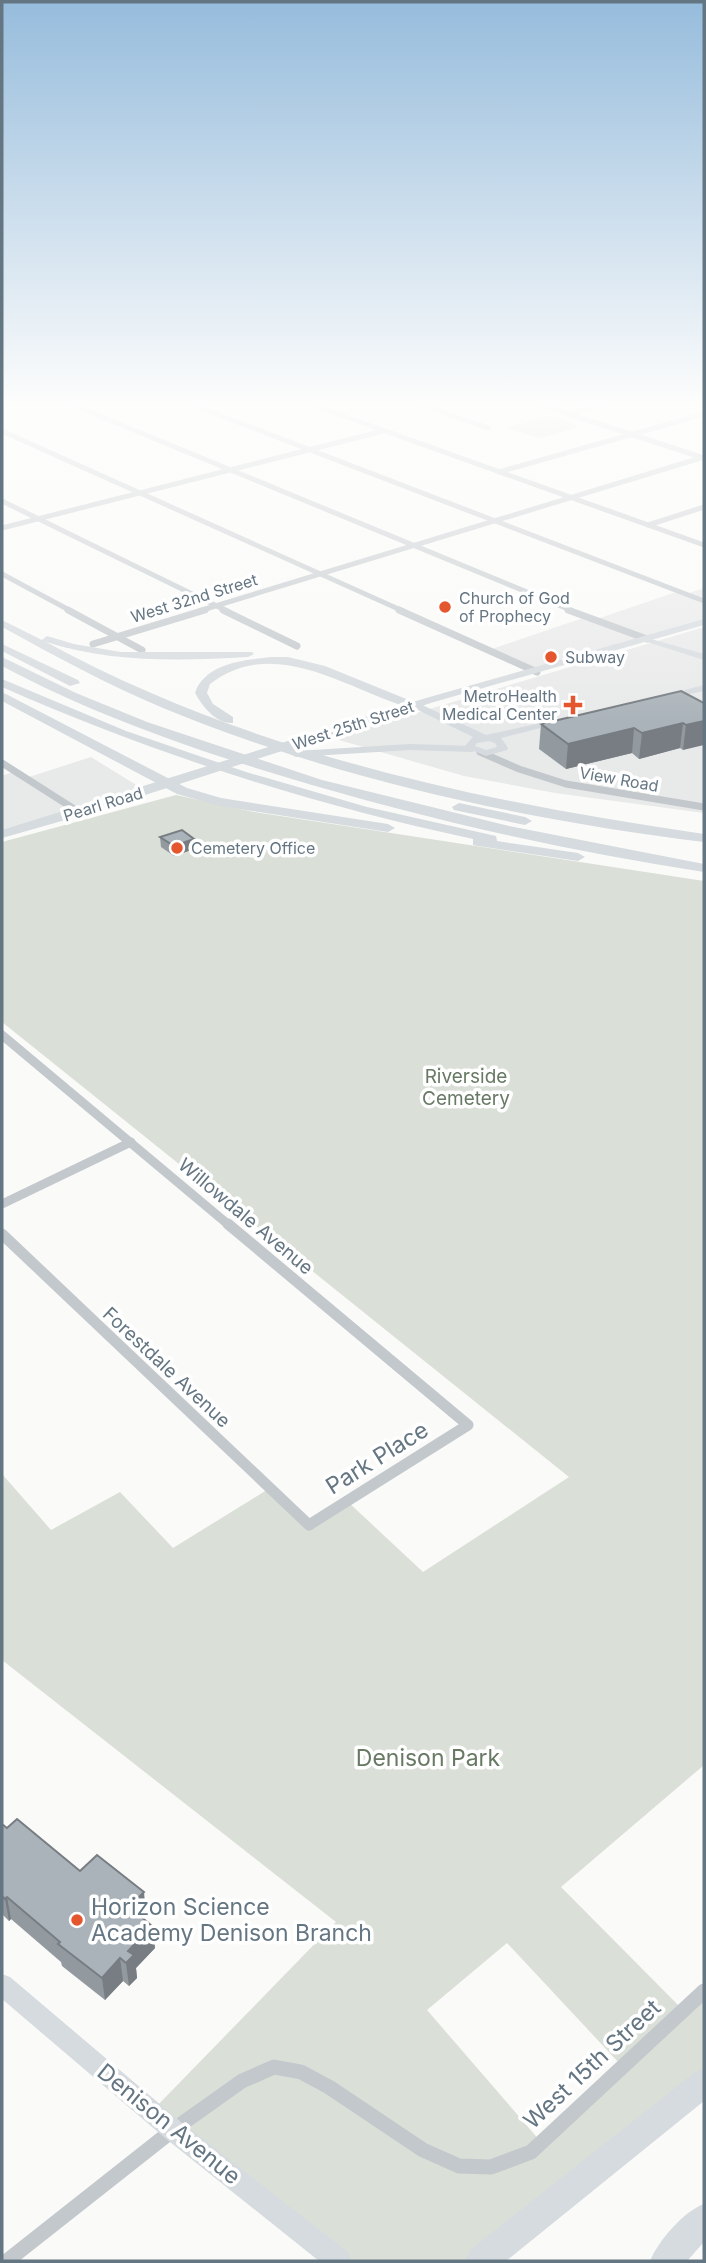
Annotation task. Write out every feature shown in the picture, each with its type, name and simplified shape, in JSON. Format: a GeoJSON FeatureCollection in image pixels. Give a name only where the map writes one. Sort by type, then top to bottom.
{"type":"FeatureCollection","features":[{"type":"Feature","properties":{"kind":"highway"},"geometry":{"type":"LineString","coordinates":[[2,621],[58,643],[114,655],[171,657],[274,654],[314,659],[340,667],[401,694],[415,705]]}},
{"type":"Feature","properties":{"kind":"highway"},"geometry":{"type":"LineString","coordinates":[[2,621],[78,665],[185,712],[312,757],[468,797],[604,824],[704,838]]}},
{"type":"Feature","properties":{"kind":"highway"},"geometry":{"type":"LineString","coordinates":[[2,647],[78,685],[157,717],[226,742],[346,779],[516,819],[704,850]]}},
{"type":"Feature","properties":{"kind":"highway"},"geometry":{"type":"LineString","coordinates":[[2,661],[127,718],[282,773],[495,828],[704,868]]}},
{"type":"Feature","properties":{"kind":"highway"},"geometry":{"type":"LineString","coordinates":[[389,778],[305,751],[233,722],[205,702],[201,694],[202,686],[215,673],[228,668],[256,661],[289,661],[316,667],[389,698],[415,705]]}},
{"type":"Feature","properties":{"kind":"highway"},"geometry":{"type":"LineString","coordinates":[[2,683],[133,739],[270,786],[417,824],[582,857]]}},
{"type":"Feature","properties":{"kind":"highway"},"geometry":{"type":"LineString","coordinates":[[2,696],[167,785],[220,802],[704,876]]}},
{"type":"Feature","properties":{"kind":"highway"},"geometry":{"type":"LineString","coordinates":[[468,797],[704,832]]}},
{"type":"Feature","properties":{"kind":"highway"},"geometry":{"type":"LineString","coordinates":[[481,2261],[704,2083]]}},
{"type":"Feature","properties":{"kind":"highway"},"geometry":{"type":"LineString","coordinates":[[666,2261],[704,2219]]}},
{"type":"Feature","properties":{"kind":"main road","name":"West 25th Street"},"geometry":{"type":"LineString","coordinates":[[205,773],[415,705],[704,622]]}},
{"type":"Feature","properties":{"kind":"main road"},"geometry":{"type":"LineString","coordinates":[[205,773],[285,756],[349,750],[410,747],[474,749]]}},
{"type":"Feature","properties":{"kind":"main road","name":"Pearl Road"},"geometry":{"type":"LineString","coordinates":[[2,834],[205,773]]}},
{"type":"Feature","properties":{"kind":"street"},"geometry":{"type":"LineString","coordinates":[[21,511],[298,646]]}},
{"type":"Feature","properties":{"kind":"street"},"geometry":{"type":"LineString","coordinates":[[2,528],[72,511]]}},
{"type":"Feature","properties":{"kind":"street"},"geometry":{"type":"LineString","coordinates":[[176,511],[537,672]]}},
{"type":"Feature","properties":{"kind":"street"},"geometry":{"type":"LineString","coordinates":[[330,511],[586,617],[704,657]]}},
{"type":"Feature","properties":{"kind":"street"},"geometry":{"type":"LineString","coordinates":[[466,511],[704,601]]}},
{"type":"Feature","properties":{"kind":"street","name":"West 32nd Street"},"geometry":{"type":"LineString","coordinates":[[93,644],[532,511]]}},
{"type":"Feature","properties":{"kind":"street"},"geometry":{"type":"LineString","coordinates":[[608,511],[704,545]]}},
{"type":"Feature","properties":{"kind":"street"},"geometry":{"type":"LineString","coordinates":[[648,525],[693,511]]}},
{"type":"Feature","properties":{"kind":"street"},"geometry":{"type":"LineString","coordinates":[[2,574],[142,650]]}},
{"type":"Feature","properties":{"kind":"street"},"geometry":{"type":"LineString","coordinates":[[658,698],[704,688]]}},
{"type":"Feature","properties":{"kind":"street"},"geometry":{"type":"LineString","coordinates":[[415,705],[450,723],[499,741],[503,747]]}},
{"type":"Feature","properties":{"kind":"street"},"geometry":{"type":"LineString","coordinates":[[474,749],[486,738],[571,719]]}},
{"type":"Feature","properties":{"kind":"street"},"geometry":{"type":"LineString","coordinates":[[450,723],[474,749],[492,753],[525,730]]}},
{"type":"Feature","properties":{"kind":"street","name":"View Road"},"geometry":{"type":"LineString","coordinates":[[503,747],[510,759],[531,772]]}},
{"type":"Feature","properties":{"kind":"street","name":"View Road"},"geometry":{"type":"LineString","coordinates":[[474,749],[531,772],[589,789],[704,807]]}},
{"type":"Feature","properties":{"kind":"street"},"geometry":{"type":"LineString","coordinates":[[2,762],[79,812]]}},
{"type":"Feature","properties":{"kind":"street","name":"Willowdale Avenue"},"geometry":{"type":"LineString","coordinates":[[2,1035],[468,1425]]}},
{"type":"Feature","properties":{"kind":"street"},"geometry":{"type":"LineString","coordinates":[[2,1204],[131,1142]]}},
{"type":"Feature","properties":{"kind":"street","name":"Forestdale Avenue"},"geometry":{"type":"LineString","coordinates":[[2,1234],[309,1525]]}},
{"type":"Feature","properties":{"kind":"street","name":"Park Place"},"geometry":{"type":"LineString","coordinates":[[309,1525],[468,1425]]}},
{"type":"Feature","properties":{"kind":"street","name":"Denison Avenue"},"geometry":{"type":"LineString","coordinates":[[2,1985],[173,2130],[339,2261]]}},
{"type":"Feature","properties":{"kind":"street","name":"West 15th Street"},"geometry":{"type":"LineString","coordinates":[[173,2130],[242,2081],[274,2067],[301,2072],[320,2082],[423,2150],[458,2166],[491,2167],[531,2152],[704,1991]]}},
{"type":"Feature","properties":{"kind":"street"},"geometry":{"type":"LineString","coordinates":[[7,2261],[173,2130]]}},
{"type":"Feature","properties":{"kind":"shaded area"},"geometry":{"type":"Polygon","coordinates":[[[704,588],[704,622],[537,672],[489,650],[586,617],[594,620],[679,591],[686,594],[704,588]]]}},
{"type":"Feature","properties":{"kind":"shaded area","name":"MetroHealth Medical Center"},"geometry":{"type":"Polygon","coordinates":[[[704,627],[704,813],[555,793],[464,776],[332,738],[704,627]]]}},
{"type":"Feature","properties":{"kind":"shaded area"},"geometry":{"type":"Polygon","coordinates":[[[91,757],[146,791],[2,834],[2,776],[15,771],[26,778],[91,757]]]}},
{"type":"Feature","properties":{"kind":"green space"},"geometry":{"type":"Polygon","coordinates":[[[176,795],[254,812],[704,881],[704,1765],[561,1887],[683,2010],[704,1991],[704,2083],[481,2261],[339,2261],[152,2111],[336,1922],[2,1660],[2,1474],[51,1530],[120,1492],[173,1548],[270,1488],[309,1525],[347,1501],[423,1572],[569,1477],[2,1022],[2,842],[176,795]],[[507,1943],[427,2010],[541,2142],[622,2066],[507,1943]]]}},
{"type":"Feature","properties":{"kind":"building"},"geometry":{"type":"Polygon","coordinates":[[[681,691],[704,703],[704,721],[642,733],[634,728],[568,744],[541,724],[681,691]]]}},
{"type":"Feature","properties":{"kind":"building"},"geometry":{"type":"Polygon","coordinates":[[[182,830],[194,839],[174,846],[160,837],[182,830]]]}},
{"type":"Feature","properties":{"kind":"building","name":"Horizon Science Academy Denison Branch"},"geometry":{"type":"Polygon","coordinates":[[[17,1819],[80,1871],[97,1855],[144,1892],[133,1903],[143,1911],[139,1915],[152,1926],[128,1951],[134,1955],[126,1963],[120,1958],[102,1978],[58,1944],[60,1942],[7,1897],[5,1899],[2,1896],[2,1824],[7,1828],[17,1819]]]}},
{"type":"Feature","properties":{"kind":"place","name":"Church of God of Prophecy"},"geometry":{"type":"Point","coordinates":[445,607]}},
{"type":"Feature","properties":{"kind":"place","name":"Subway"},"geometry":{"type":"Point","coordinates":[551,657]}},
{"type":"Feature","properties":{"kind":"place","name":"MetroHealth Medical Center"},"geometry":{"type":"Point","coordinates":[573,705]}},
{"type":"Feature","properties":{"kind":"place","name":"Cemetery Office"},"geometry":{"type":"Point","coordinates":[177,848]}},
{"type":"Feature","properties":{"kind":"place","name":"Horizon Science Academy Denison Branch"},"geometry":{"type":"Point","coordinates":[77,1920]}},
{"type":"Feature","properties":{"kind":"park label","name":"Riverside Cemetery"},"geometry":{"type":"Point","coordinates":[466,1087]}},
{"type":"Feature","properties":{"kind":"park label","name":"Denison Park"},"geometry":{"type":"Point","coordinates":[428,1758]}}]}
